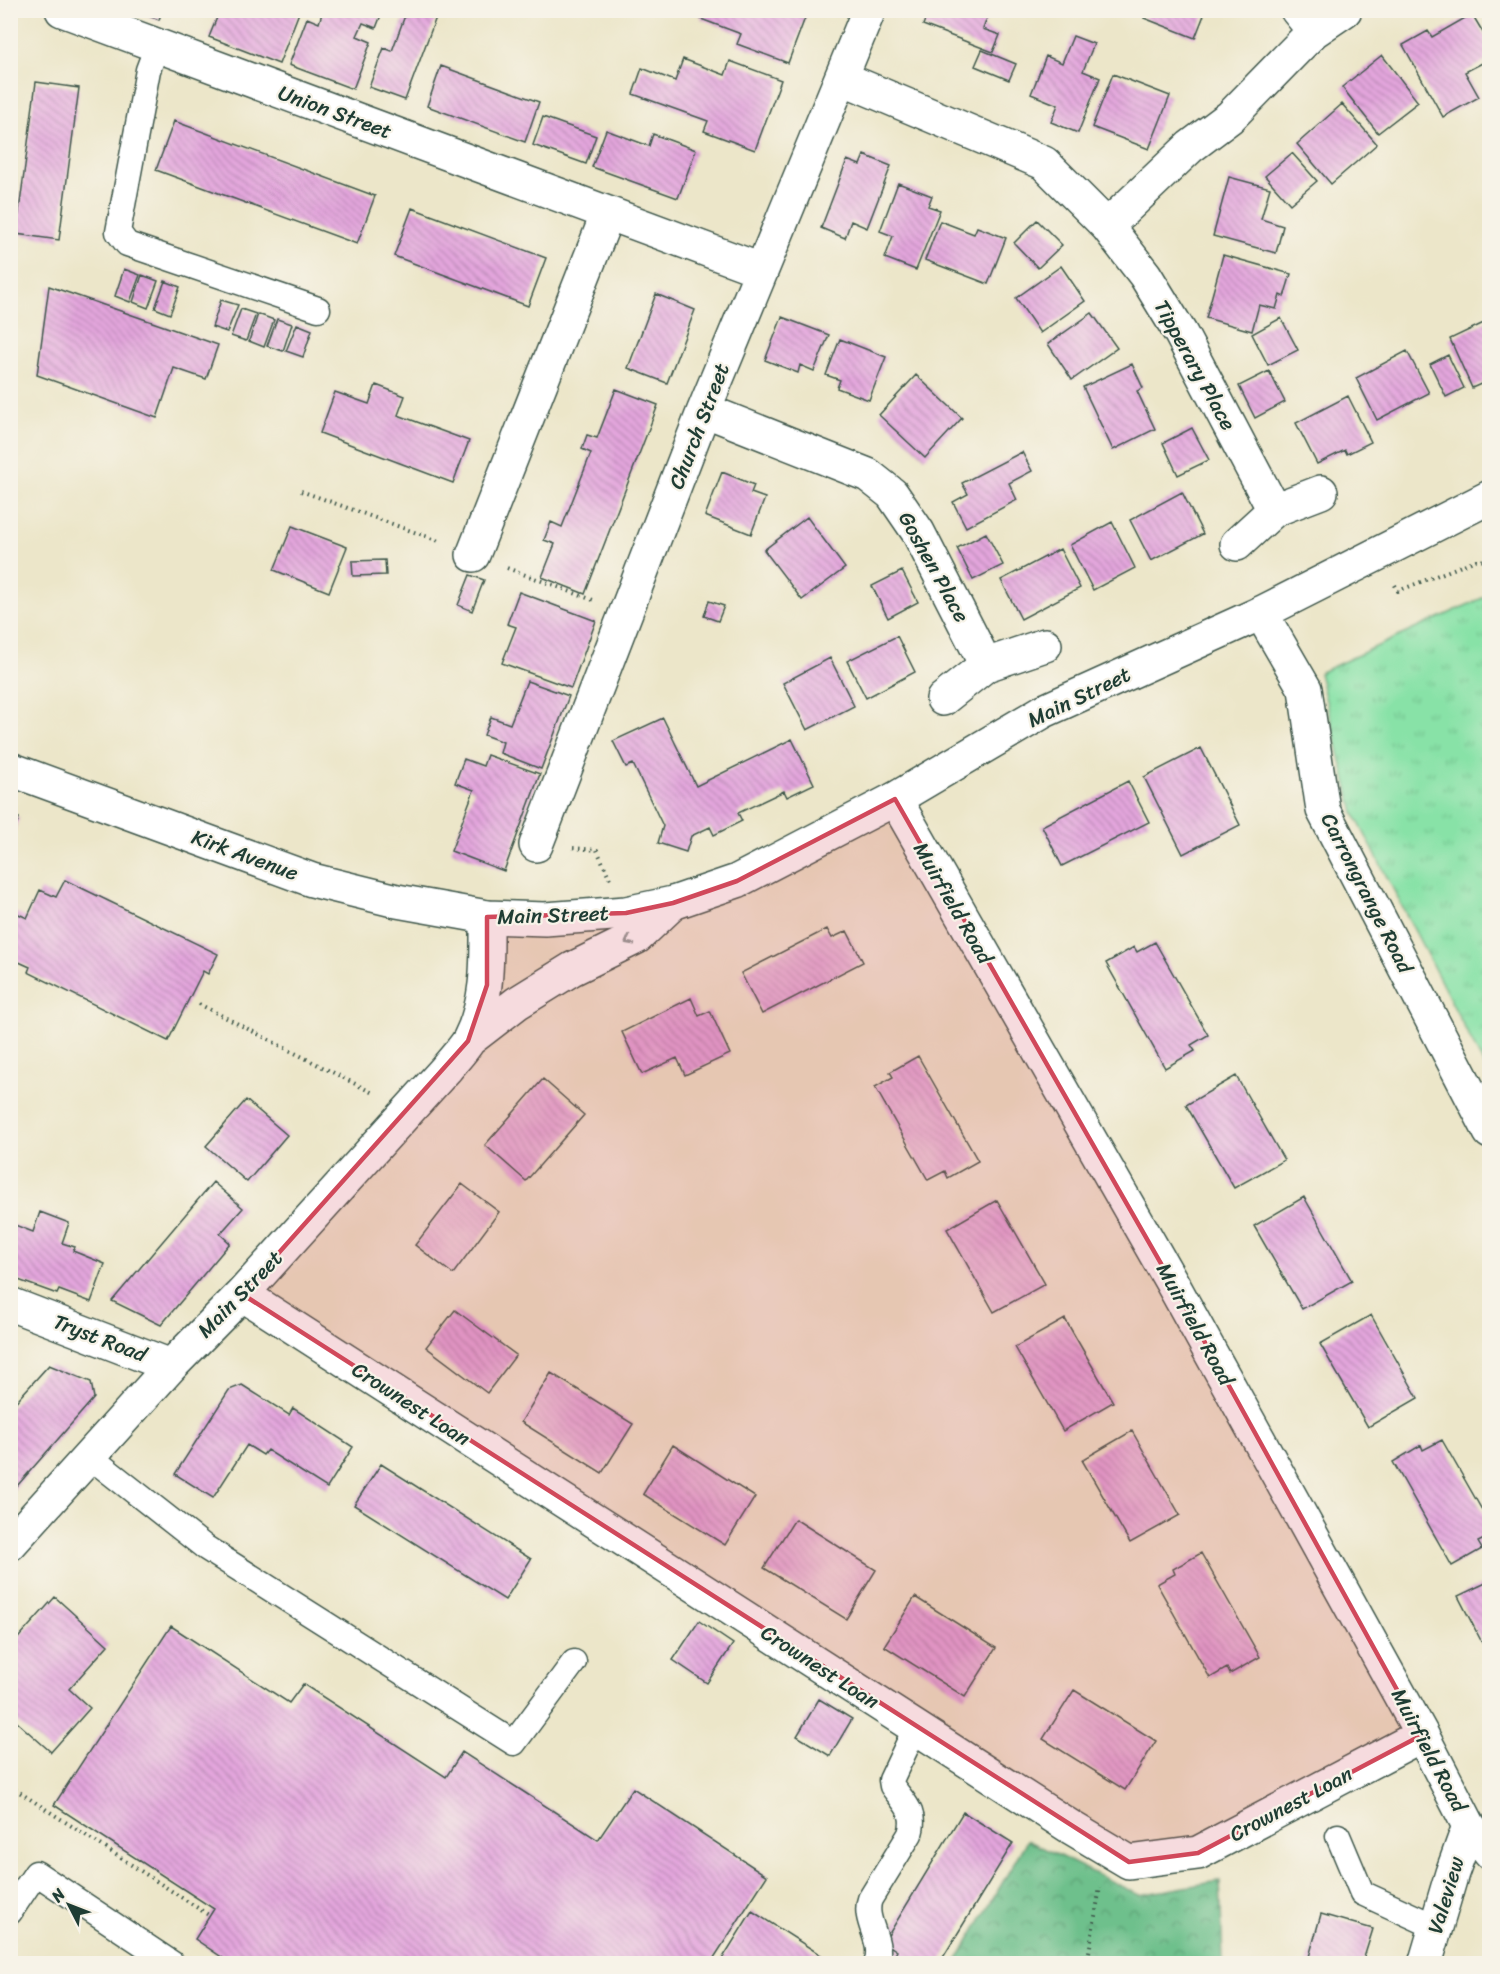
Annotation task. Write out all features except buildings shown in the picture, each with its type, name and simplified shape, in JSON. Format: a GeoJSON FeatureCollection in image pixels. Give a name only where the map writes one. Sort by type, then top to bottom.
{"type":"FeatureCollection","features":[{"type":"Feature","properties":{"kind":"street","name":"Union Street"},"geometry":{"type":"LineString","coordinates":[[62,10],[761,270]]}},
{"type":"Feature","properties":{"kind":"street","name":"Church Street"},"geometry":{"type":"LineString","coordinates":[[536,845],[704,410],[869,10]]}},
{"type":"Feature","properties":{"kind":"street"},"geometry":{"type":"LineString","coordinates":[[1107,226],[1190,147],[1230,117],[1305,21],[1345,10]]}},
{"type":"Feature","properties":{"kind":"street","name":"Tipperary Place"},"geometry":{"type":"LineString","coordinates":[[842,78],[1044,163],[1107,226],[1144,275],[1181,334],[1274,510]]}},
{"type":"Feature","properties":{"kind":"street"},"geometry":{"type":"LineString","coordinates":[[473,555],[608,213]]}},
{"type":"Feature","properties":{"kind":"street","name":"Goshen Place"},"geometry":{"type":"LineString","coordinates":[[704,410],[868,475],[892,494],[918,532],[986,665]]}},
{"type":"Feature","properties":{"kind":"street"},"geometry":{"type":"LineString","coordinates":[[1237,544],[1274,510],[1321,492]]}},
{"type":"Feature","properties":{"kind":"street","name":"Main Street"},"geometry":{"type":"LineString","coordinates":[[468,1041],[480,1012],[487,985],[487,917],[545,919],[626,913],[673,903],[737,881],[895,799],[1044,711],[1261,613],[1490,497]]}},
{"type":"Feature","properties":{"kind":"street","name":"Carrongrange Road"},"geometry":{"type":"LineString","coordinates":[[1261,613],[1305,689],[1323,810],[1490,1132]]}},
{"type":"Feature","properties":{"kind":"street"},"geometry":{"type":"LineString","coordinates":[[943,699],[986,665],[1045,645]]}},
{"type":"Feature","properties":{"kind":"street","name":"Kirk Avenue"},"geometry":{"type":"LineString","coordinates":[[10,770],[312,880],[397,900],[487,917]]}},
{"type":"Feature","properties":{"kind":"street","name":"Muirfield Road"},"geometry":{"type":"LineString","coordinates":[[895,799],[1171,1281],[1422,1735],[1469,1826],[1490,1853]]}},
{"type":"Feature","properties":{"kind":"street","name":"Main Street"},"geometry":{"type":"LineString","coordinates":[[10,1544],[171,1366],[242,1294],[408,1111],[468,1041],[516,1003],[572,969],[637,937],[673,903]]}},
{"type":"Feature","properties":{"kind":"street","name":"Crownest Loan"},"geometry":{"type":"LineString","coordinates":[[242,1294],[915,1729],[1129,1862],[1198,1853],[1422,1735]]}},
{"type":"Feature","properties":{"kind":"street","name":"Tryst Road"},"geometry":{"type":"LineString","coordinates":[[20,1307],[171,1366]]}},
{"type":"Feature","properties":{"kind":"street","name":"Valeview"},"geometry":{"type":"LineString","coordinates":[[1425,1964],[1469,1826]]}},
{"type":"Feature","properties":{"kind":"lane"},"geometry":{"type":"LineString","coordinates":[[157,46],[148,70],[118,232],[126,244],[318,309]]}},
{"type":"Feature","properties":{"kind":"lane"},"geometry":{"type":"LineString","coordinates":[[88,1456],[206,1548],[514,1743],[574,1662]]}},
{"type":"Feature","properties":{"kind":"lane"},"geometry":{"type":"LineString","coordinates":[[876,1964],[879,1947],[867,1907],[910,1834],[914,1822],[912,1814],[892,1786],[891,1780],[915,1729]]}},
{"type":"Feature","properties":{"kind":"lane"},"geometry":{"type":"LineString","coordinates":[[1338,1836],[1362,1893],[1436,1927]]}},
{"type":"Feature","properties":{"kind":"lane"},"geometry":{"type":"LineString","coordinates":[[10,1912],[36,1873],[173,1964]]}},
{"type":"Feature","properties":{"kind":"path"},"geometry":{"type":"LineString","coordinates":[[199,1004],[408,1111]]}},
{"type":"Feature","properties":{"kind":"path"},"geometry":{"type":"LineString","coordinates":[[10,1786],[210,1916]]}},
{"type":"Feature","properties":{"kind":"path"},"geometry":{"type":"LineString","coordinates":[[1087,1964],[1107,1850]]}},
{"type":"Feature","properties":{"kind":"highlighted area"},"geometry":{"type":"Polygon","coordinates":[[[895,799],[1171,1281],[1422,1735],[1198,1853],[1129,1862],[242,1294],[468,1041],[487,985],[487,917],[626,913],[673,903],[737,881],[895,799]]]}},
{"type":"Feature","properties":{"kind":"green space"},"geometry":{"type":"Polygon","coordinates":[[[1489,595],[1489,1075],[1354,813],[1319,673],[1489,595]]]}},
{"type":"Feature","properties":{"kind":"green space"},"geometry":{"type":"Polygon","coordinates":[[[1027,1840],[1139,1895],[1220,1881],[1223,1961],[1215,1964],[956,1963],[1027,1840]]]}}]}
